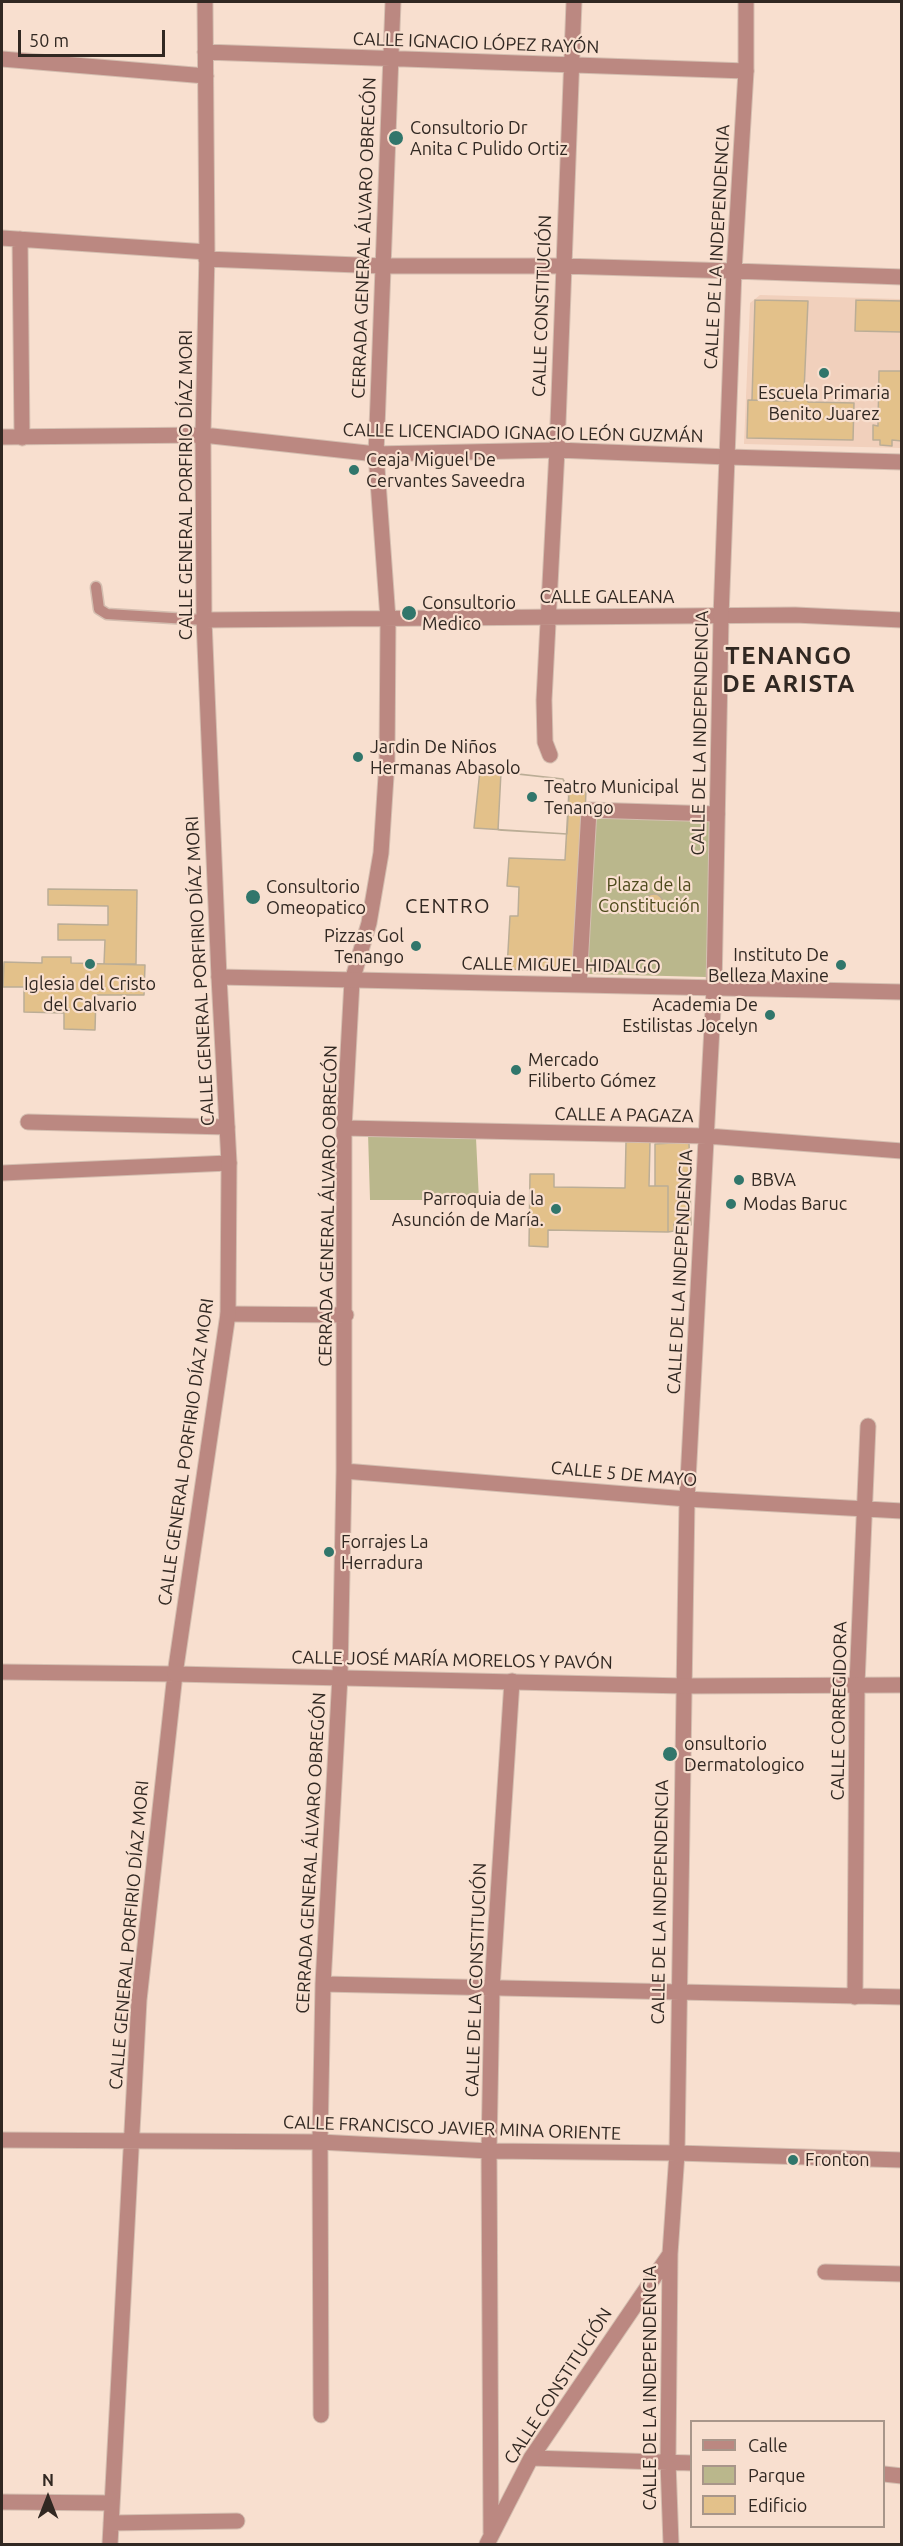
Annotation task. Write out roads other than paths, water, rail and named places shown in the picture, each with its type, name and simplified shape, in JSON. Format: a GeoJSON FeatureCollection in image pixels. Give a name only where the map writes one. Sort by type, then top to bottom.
{"type":"FeatureCollection","features":[{"type":"Feature","properties":{"kind":"street","name":"CALLE GENERAL PORFIRIO DÍAZ MORI"},"geometry":{"type":"LineString","coordinates":[[110,2544],[139,2001],[175,1674],[228,1314],[229,1163],[204,620],[205,2]]}},
{"type":"Feature","properties":{"kind":"street","name":"CERRADA GENERAL ÁLVARO OBREGÓN"},"geometry":{"type":"LineString","coordinates":[[321,2415],[320,2142],[323,1984],[340,1676],[344,1471],[346,1315],[344,1128],[352,981],[369,922],[381,853],[387,761],[387,619],[376,454],[393,2]]}},
{"type":"Feature","properties":{"kind":"street","name":"CALLE CONSTITUCIÓN"},"geometry":{"type":"LineString","coordinates":[[550,755],[545,742],[544,730],[547,617],[574,2]]}},
{"type":"Feature","properties":{"kind":"street","name":"CALLE DE LA INDEPENDENCIA"},"geometry":{"type":"LineString","coordinates":[[670,2544],[668,2462],[670,2254],[677,2153],[687,1499],[714,989],[722,617],[734,272],[746,71],[746,2]]}},
{"type":"Feature","properties":{"kind":"street","name":"CALLE IGNACIO LÓPEZ RAYÓN"},"geometry":{"type":"LineString","coordinates":[[205,52],[746,71]]}},
{"type":"Feature","properties":{"kind":"street"},"geometry":{"type":"LineString","coordinates":[[2,59],[206,76]]}},
{"type":"Feature","properties":{"kind":"street"},"geometry":{"type":"LineString","coordinates":[[2,238],[206,256],[383,266],[562,266],[902,277]]}},
{"type":"Feature","properties":{"kind":"street"},"geometry":{"type":"LineString","coordinates":[[20,239],[22,438]]}},
{"type":"Feature","properties":{"kind":"street","name":"CALLE LICENCIADO IGNACIO LEÓN GUZMÁN"},"geometry":{"type":"LineString","coordinates":[[2,437],[203,435],[376,454],[556,450],[902,462]]}},
{"type":"Feature","properties":{"kind":"street","name":"CALLE GALEANA"},"geometry":{"type":"LineString","coordinates":[[204,620],[795,615],[902,620]]}},
{"type":"Feature","properties":{"kind":"street"},"geometry":{"type":"LineString","coordinates":[[579,984],[589,810],[717,814]]}},
{"type":"Feature","properties":{"kind":"street","name":"CALLE MIGUEL HIDALGO"},"geometry":{"type":"LineString","coordinates":[[219,977],[902,992]]}},
{"type":"Feature","properties":{"kind":"street"},"geometry":{"type":"LineString","coordinates":[[28,1122],[227,1126]]}},
{"type":"Feature","properties":{"kind":"street","name":"CALLE A PAGAZA"},"geometry":{"type":"LineString","coordinates":[[344,1128],[707,1136],[902,1151]]}},
{"type":"Feature","properties":{"kind":"street"},"geometry":{"type":"LineString","coordinates":[[2,1173],[229,1163]]}},
{"type":"Feature","properties":{"kind":"street"},"geometry":{"type":"LineString","coordinates":[[228,1314],[346,1315]]}},
{"type":"Feature","properties":{"kind":"street","name":"CALLE CORREGIDORA"},"geometry":{"type":"LineString","coordinates":[[855,1997],[857,1684],[868,1426]]}},
{"type":"Feature","properties":{"kind":"street","name":"CALLE 5 DE MAYO"},"geometry":{"type":"LineString","coordinates":[[344,1471],[687,1499],[866,1511],[902,1511]]}},
{"type":"Feature","properties":{"kind":"street","name":"CALLE JOSÉ MARÍA MORELOS Y PAVÓN"},"geometry":{"type":"LineString","coordinates":[[2,1672],[340,1676],[684,1686],[902,1685]]}},
{"type":"Feature","properties":{"kind":"street","name":"CALLE DE LA CONSTITUCIÓN"},"geometry":{"type":"LineString","coordinates":[[489,2539],[489,2151],[492,1988],[512,1681]]}},
{"type":"Feature","properties":{"kind":"street"},"geometry":{"type":"LineString","coordinates":[[323,1984],[902,1997]]}},
{"type":"Feature","properties":{"kind":"street","name":"CALLE FRANCISCO JAVIER MINA ORIENTE"},"geometry":{"type":"LineString","coordinates":[[2,2140],[320,2142],[489,2151],[677,2153],[902,2160]]}},
{"type":"Feature","properties":{"kind":"street","name":"CALLE CONSTITUCIÓN"},"geometry":{"type":"LineString","coordinates":[[489,2539],[531,2458],[670,2254]]}},
{"type":"Feature","properties":{"kind":"street"},"geometry":{"type":"LineString","coordinates":[[825,2272],[902,2274]]}},
{"type":"Feature","properties":{"kind":"street"},"geometry":{"type":"LineString","coordinates":[[531,2458],[690,2463]]}},
{"type":"Feature","properties":{"kind":"street"},"geometry":{"type":"LineString","coordinates":[[885,2474],[902,2476]]}},
{"type":"Feature","properties":{"kind":"street"},"geometry":{"type":"LineString","coordinates":[[2,2502],[112,2503]]}},
{"type":"Feature","properties":{"kind":"street"},"geometry":{"type":"LineString","coordinates":[[111,2523],[237,2521]]}},
{"type":"Feature","properties":{"kind":"lane"},"geometry":{"type":"LineString","coordinates":[[96,587],[99,609],[108,614],[204,620]]}},
{"type":"Feature","properties":{"kind":"place","name":"Consultorio Dr Anita C Pulido Ortiz"},"geometry":{"type":"Point","coordinates":[396,138]}},
{"type":"Feature","properties":{"kind":"place","name":"Escuela Primaria Benito Juarez"},"geometry":{"type":"Point","coordinates":[824,373]}},
{"type":"Feature","properties":{"kind":"place","name":"Ceaja Miguel De Cervantes Saveedra"},"geometry":{"type":"Point","coordinates":[354,470]}},
{"type":"Feature","properties":{"kind":"place","name":"Consultorio Medico"},"geometry":{"type":"Point","coordinates":[409,613]}},
{"type":"Feature","properties":{"kind":"place","name":"Jardin De Niños Hermanas Abasolo"},"geometry":{"type":"Point","coordinates":[358,757]}},
{"type":"Feature","properties":{"kind":"place","name":"Teatro Municipal Tenango"},"geometry":{"type":"Point","coordinates":[532,797]}},
{"type":"Feature","properties":{"kind":"place","name":"Consultorio Omeopatico"},"geometry":{"type":"Point","coordinates":[253,897]}},
{"type":"Feature","properties":{"kind":"place","name":"Pizzas Gol Tenango"},"geometry":{"type":"Point","coordinates":[416,946]}},
{"type":"Feature","properties":{"kind":"place","name":"Iglesia del Cristo del Calvario"},"geometry":{"type":"Point","coordinates":[90,964]}},
{"type":"Feature","properties":{"kind":"place","name":"Instituto De Belleza Maxine"},"geometry":{"type":"Point","coordinates":[841,965]}},
{"type":"Feature","properties":{"kind":"place","name":"Academia De Estilistas Jocelyn"},"geometry":{"type":"Point","coordinates":[770,1015]}},
{"type":"Feature","properties":{"kind":"place","name":"Mercado Filiberto Gómez"},"geometry":{"type":"Point","coordinates":[516,1070]}},
{"type":"Feature","properties":{"kind":"place","name":"BBVA"},"geometry":{"type":"Point","coordinates":[739,1180]}},
{"type":"Feature","properties":{"kind":"place","name":"Modas Baruc"},"geometry":{"type":"Point","coordinates":[731,1204]}},
{"type":"Feature","properties":{"kind":"place","name":"Parroquia de la Asunción de María."},"geometry":{"type":"Point","coordinates":[556,1209]}},
{"type":"Feature","properties":{"kind":"place","name":"Forrajes La Herradura"},"geometry":{"type":"Point","coordinates":[329,1552]}},
{"type":"Feature","properties":{"kind":"place","name":"onsultorio Dermatologico"},"geometry":{"type":"Point","coordinates":[670,1754]}},
{"type":"Feature","properties":{"kind":"place","name":"Fronton"},"geometry":{"type":"Point","coordinates":[793,2160]}},
{"type":"Feature","properties":{"kind":"district","name":"TENANGO DE ARISTA"},"geometry":{"type":"Point","coordinates":[789,670]}},
{"type":"Feature","properties":{"kind":"district","name":"CENTRO"},"geometry":{"type":"Point","coordinates":[448,906]}},
{"type":"Feature","properties":{"kind":"park label","name":"Plaza de la Constitución"},"geometry":{"type":"Point","coordinates":[649,895]}}]}
